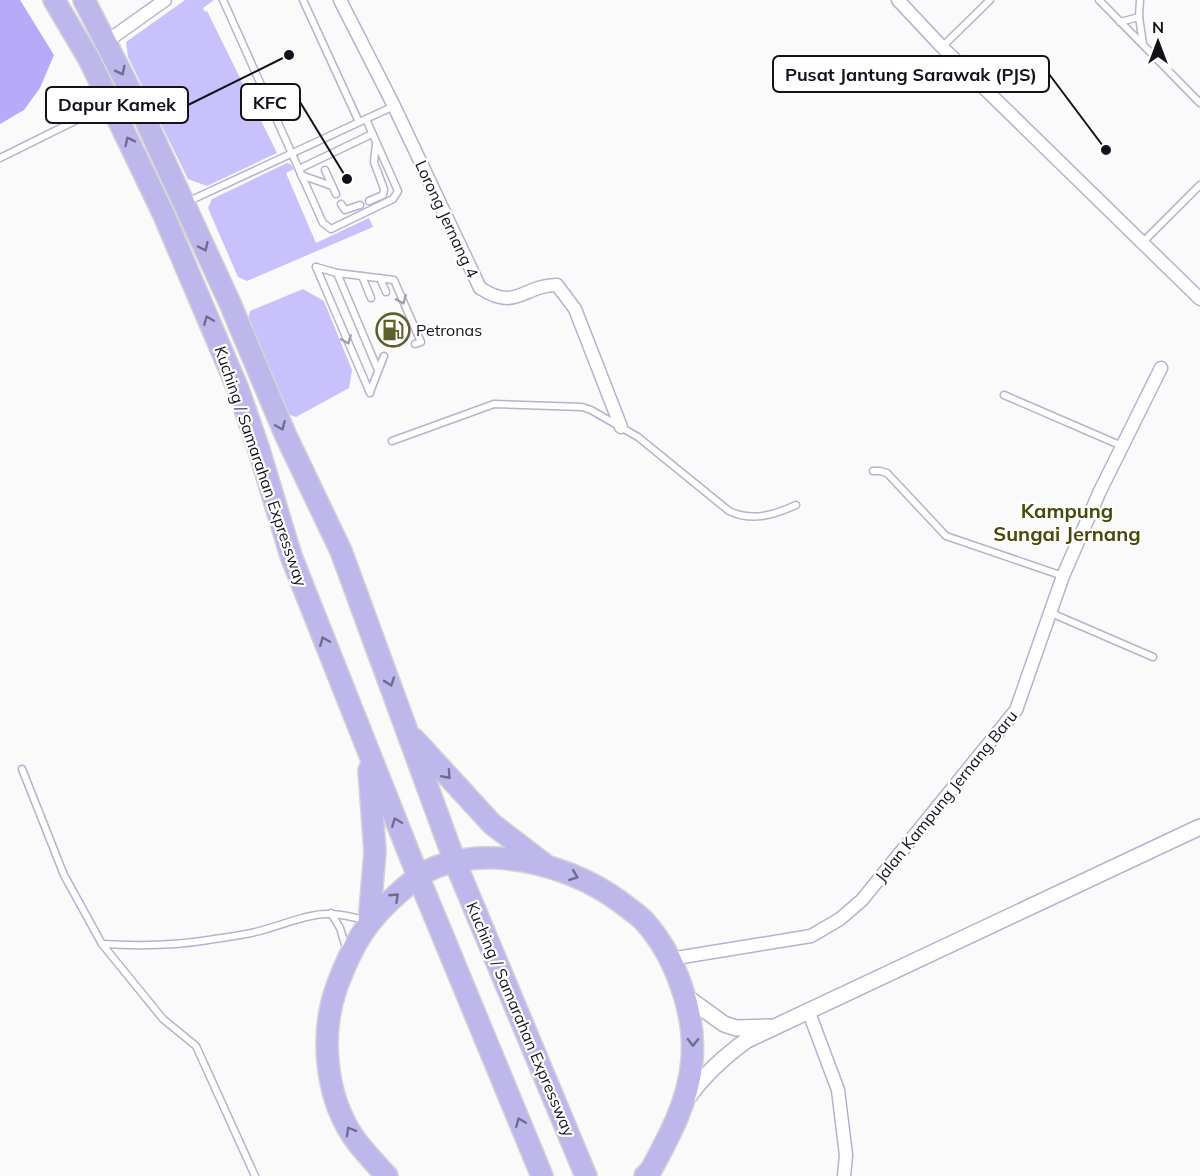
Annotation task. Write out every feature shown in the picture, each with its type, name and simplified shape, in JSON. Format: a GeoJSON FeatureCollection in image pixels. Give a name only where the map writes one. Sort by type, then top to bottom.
{"type":"FeatureCollection","features":[{"type":"Feature","properties":{"kind":"highway","name":"Kuching / Samarahan Expressway"},"geometry":{"type":"LineString","coordinates":[[54,0],[89,59],[111,103],[163,213],[238,389],[291,556],[418,876],[542,1176]]}},
{"type":"Feature","properties":{"kind":"highway","name":"Kuching / Samarahan Expressway"},"geometry":{"type":"LineString","coordinates":[[84,0],[145,119],[229,301],[286,436],[341,551],[455,862],[586,1176]]}},
{"type":"Feature","properties":{"kind":"highway"},"geometry":{"type":"LineString","coordinates":[[408,732],[492,824],[548,867]]}},
{"type":"Feature","properties":{"kind":"highway"},"geometry":{"type":"LineString","coordinates":[[367,747],[375,852],[369,922]]}},
{"type":"Feature","properties":{"kind":"highway"},"geometry":{"type":"LineString","coordinates":[[387,1176],[352,1135],[339,1110],[328,1059],[331,1002],[348,958],[369,922],[418,876],[435,867],[455,862],[500,859],[548,867],[607,891],[645,921],[670,959],[684,995],[693,1030],[692,1062],[685,1101],[649,1174]]}},
{"type":"Feature","properties":{"kind":"street"},"geometry":{"type":"LineString","coordinates":[[106,42],[165,0]]}},
{"type":"Feature","properties":{"kind":"street","name":"Lorong Jernang 4"},"geometry":{"type":"LineString","coordinates":[[340,0],[394,106],[480,288],[493,297],[508,299],[548,285],[557,285],[575,309],[621,427]]}},
{"type":"Feature","properties":{"kind":"street"},"geometry":{"type":"LineString","coordinates":[[898,0],[942,47],[1198,295]]}},
{"type":"Feature","properties":{"kind":"street","name":"Jalan Kampung Jernang Baru"},"geometry":{"type":"LineString","coordinates":[[670,959],[811,936],[840,920],[862,900],[1016,710],[1063,576],[1100,491],[1161,368]]}},
{"type":"Feature","properties":{"kind":"street"},"geometry":{"type":"LineString","coordinates":[[685,1101],[700,1080],[747,1040],[1200,827]]}},
{"type":"Feature","properties":{"kind":"street"},"geometry":{"type":"LineString","coordinates":[[684,995],[724,1024],[736,1028],[775,1027]]}},
{"type":"Feature","properties":{"kind":"street"},"geometry":{"type":"LineString","coordinates":[[808,1010],[838,1090],[846,1155],[844,1176]]}},
{"type":"Feature","properties":{"kind":"lane"},"geometry":{"type":"LineString","coordinates":[[223,0],[323,224],[331,229],[397,195],[398,191],[366,119]]}},
{"type":"Feature","properties":{"kind":"lane"},"geometry":{"type":"LineString","coordinates":[[303,0],[359,122]]}},
{"type":"Feature","properties":{"kind":"lane"},"geometry":{"type":"LineString","coordinates":[[942,47],[990,0]]}},
{"type":"Feature","properties":{"kind":"lane"},"geometry":{"type":"LineString","coordinates":[[1099,0],[1200,103]]}},
{"type":"Feature","properties":{"kind":"lane"},"geometry":{"type":"LineString","coordinates":[[1140,0],[1139,17],[1143,44]]}},
{"type":"Feature","properties":{"kind":"lane"},"geometry":{"type":"LineString","coordinates":[[1120,22],[1139,17]]}},
{"type":"Feature","properties":{"kind":"lane"},"geometry":{"type":"LineString","coordinates":[[0,158],[111,103]]}},
{"type":"Feature","properties":{"kind":"lane"},"geometry":{"type":"LineString","coordinates":[[184,204],[394,106]]}},
{"type":"Feature","properties":{"kind":"lane"},"geometry":{"type":"LineString","coordinates":[[300,172],[372,134]]}},
{"type":"Feature","properties":{"kind":"lane"},"geometry":{"type":"LineString","coordinates":[[369,201],[383,195],[384,189],[374,162],[376,143]]}},
{"type":"Feature","properties":{"kind":"lane"},"geometry":{"type":"LineString","coordinates":[[325,170],[336,194]]}},
{"type":"Feature","properties":{"kind":"lane"},"geometry":{"type":"LineString","coordinates":[[300,172],[332,186]]}},
{"type":"Feature","properties":{"kind":"lane"},"geometry":{"type":"LineString","coordinates":[[1142,243],[1200,185]]}},
{"type":"Feature","properties":{"kind":"lane"},"geometry":{"type":"LineString","coordinates":[[341,204],[345,210],[360,205]]}},
{"type":"Feature","properties":{"kind":"lane"},"geometry":{"type":"LineString","coordinates":[[384,356],[370,393],[316,267],[337,273],[394,280],[421,342],[415,344]]}},
{"type":"Feature","properties":{"kind":"lane"},"geometry":{"type":"LineString","coordinates":[[337,273],[378,370]]}},
{"type":"Feature","properties":{"kind":"lane"},"geometry":{"type":"LineString","coordinates":[[362,276],[371,298]]}},
{"type":"Feature","properties":{"kind":"lane"},"geometry":{"type":"LineString","coordinates":[[380,278],[386,292]]}},
{"type":"Feature","properties":{"kind":"lane"},"geometry":{"type":"LineString","coordinates":[[1004,394],[1122,446]]}},
{"type":"Feature","properties":{"kind":"lane"},"geometry":{"type":"LineString","coordinates":[[392,441],[494,404],[582,407],[638,437],[729,511],[740,516],[770,516],[796,505]]}},
{"type":"Feature","properties":{"kind":"lane"},"geometry":{"type":"LineString","coordinates":[[873,471],[887,473],[946,536],[1063,576]]}},
{"type":"Feature","properties":{"kind":"lane"},"geometry":{"type":"LineString","coordinates":[[1051,613],[1153,657]]}},
{"type":"Feature","properties":{"kind":"lane"},"geometry":{"type":"LineString","coordinates":[[22,769],[64,875],[102,944],[164,1019],[196,1046],[255,1176]]}},
{"type":"Feature","properties":{"kind":"lane"},"geometry":{"type":"LineString","coordinates":[[331,913],[340,928],[348,958]]}},
{"type":"Feature","properties":{"kind":"lane"},"geometry":{"type":"LineString","coordinates":[[102,944],[154,945],[205,941],[261,931],[300,918],[331,913],[369,922]]}},
{"type":"Feature","properties":{"kind":"shaded area"},"geometry":{"type":"Polygon","coordinates":[[[0,0],[20,0],[54,55],[40,88],[24,110],[0,124],[0,0]]]}},
{"type":"Feature","properties":{"kind":"shaded area"},"geometry":{"type":"Polygon","coordinates":[[[185,0],[214,0],[203,8],[205,12],[207,11],[277,153],[207,186],[188,179],[128,57],[126,42],[185,0]]]}},
{"type":"Feature","properties":{"kind":"shaded area"},"geometry":{"type":"Polygon","coordinates":[[[287,163],[294,169],[286,173],[316,243],[369,218],[373,227],[247,281],[238,277],[208,208],[212,199],[287,163]]]}},
{"type":"Feature","properties":{"kind":"shaded area"},"geometry":{"type":"Polygon","coordinates":[[[303,289],[324,301],[352,370],[349,388],[296,417],[287,414],[247,325],[250,311],[303,289]]]}},
{"type":"Feature","properties":{"kind":"place","name":"Dapur Kamek"},"geometry":{"type":"Point","coordinates":[289,55]}},
{"type":"Feature","properties":{"kind":"place","name":"Pusat Jantung Sarawak (PJS)"},"geometry":{"type":"Point","coordinates":[1106,150]}},
{"type":"Feature","properties":{"kind":"place","name":"KFC"},"geometry":{"type":"Point","coordinates":[347,179]}},
{"type":"Feature","properties":{"kind":"place","name":"Petronas"},"geometry":{"type":"Point","coordinates":[393,330]}},
{"type":"Feature","properties":{"kind":"district","name":"Kampung Sungai Jernang"},"geometry":{"type":"Point","coordinates":[1067,522]}}]}
